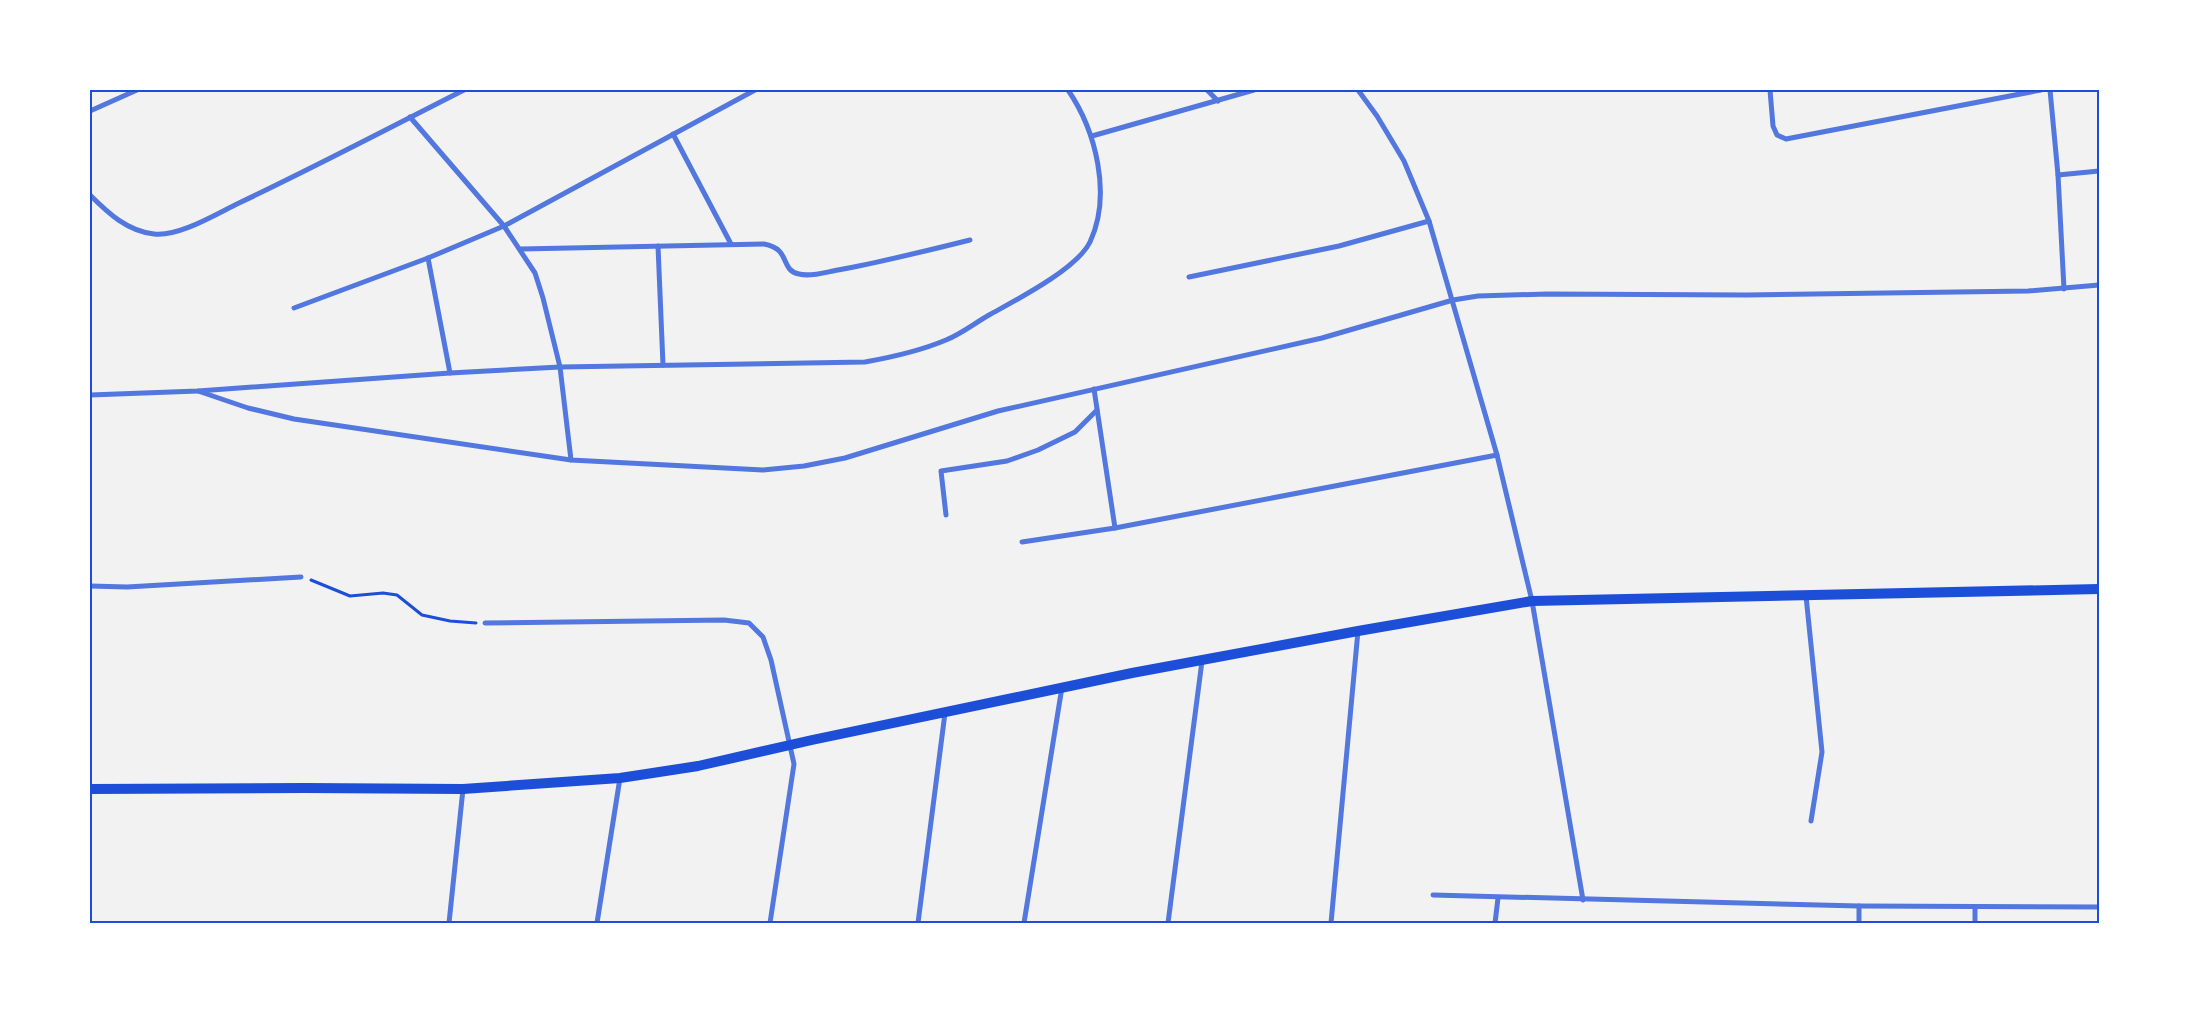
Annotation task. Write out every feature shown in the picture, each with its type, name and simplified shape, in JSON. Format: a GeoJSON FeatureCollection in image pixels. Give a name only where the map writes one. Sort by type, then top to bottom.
{"type":"FeatureCollection","features":[{"type":"Feature","properties":{"kind":"main road"},"geometry":{"type":"LineString","coordinates":[[90,789],[463,789],[620,778],[698,766],[1062,687],[1358,631],[1532,601],[2099,589]]}},
{"type":"Feature","properties":{"kind":"street"},"geometry":{"type":"LineString","coordinates":[[90,111],[137,90]]}},
{"type":"Feature","properties":{"kind":"street"},"geometry":{"type":"LineString","coordinates":[[90,195],[108,213],[132,229],[155,234],[181,230],[280,183],[464,90]]}},
{"type":"Feature","properties":{"kind":"street"},"geometry":{"type":"LineString","coordinates":[[294,308],[428,258],[504,226],[755,90]]}},
{"type":"Feature","properties":{"kind":"street"},"geometry":{"type":"LineString","coordinates":[[90,395],[198,391],[450,373],[560,368],[865,362],[908,354],[948,339],[1040,285],[1072,262],[1089,243],[1100,212],[1098,168],[1092,136],[1068,90]]}},
{"type":"Feature","properties":{"kind":"street"},"geometry":{"type":"LineString","coordinates":[[1207,90],[1218,100]]}},
{"type":"Feature","properties":{"kind":"street"},"geometry":{"type":"LineString","coordinates":[[1092,136],[1254,90]]}},
{"type":"Feature","properties":{"kind":"street"},"geometry":{"type":"LineString","coordinates":[[1358,90],[1377,116],[1404,162],[1429,221],[1497,455],[1532,601],[1583,900]]}},
{"type":"Feature","properties":{"kind":"street"},"geometry":{"type":"LineString","coordinates":[[1770,90],[1773,126],[1776,135],[1786,139],[2040,90]]}},
{"type":"Feature","properties":{"kind":"street"},"geometry":{"type":"LineString","coordinates":[[2050,90],[2058,175],[2064,289]]}},
{"type":"Feature","properties":{"kind":"street"},"geometry":{"type":"LineString","coordinates":[[410,117],[504,226],[521,249],[535,274],[543,298],[560,368],[570,460]]}},
{"type":"Feature","properties":{"kind":"street"},"geometry":{"type":"LineString","coordinates":[[673,134],[731,244]]}},
{"type":"Feature","properties":{"kind":"street"},"geometry":{"type":"LineString","coordinates":[[2058,175],[2099,171]]}},
{"type":"Feature","properties":{"kind":"street"},"geometry":{"type":"LineString","coordinates":[[1189,277],[1339,246],[1429,221]]}},
{"type":"Feature","properties":{"kind":"street"},"geometry":{"type":"LineString","coordinates":[[521,249],[731,244],[773,246],[780,250],[787,266],[792,272],[810,275],[871,264],[970,240]]}},
{"type":"Feature","properties":{"kind":"street"},"geometry":{"type":"LineString","coordinates":[[658,246],[663,366]]}},
{"type":"Feature","properties":{"kind":"street"},"geometry":{"type":"LineString","coordinates":[[428,258],[450,373]]}},
{"type":"Feature","properties":{"kind":"street"},"geometry":{"type":"LineString","coordinates":[[198,391],[248,408],[294,419],[570,460],[763,470],[804,466],[845,458],[998,411],[1322,338],[1453,300],[1478,296],[1547,294],[1747,296],[2064,289],[2099,285]]}},
{"type":"Feature","properties":{"kind":"street"},"geometry":{"type":"LineString","coordinates":[[1094,390],[1115,528]]}},
{"type":"Feature","properties":{"kind":"street"},"geometry":{"type":"LineString","coordinates":[[946,515],[941,472],[1007,461],[1038,450],[1075,432],[1097,410]]}},
{"type":"Feature","properties":{"kind":"street"},"geometry":{"type":"LineString","coordinates":[[1022,542],[1115,528],[1497,455]]}},
{"type":"Feature","properties":{"kind":"street"},"geometry":{"type":"LineString","coordinates":[[90,586],[127,586],[301,577]]}},
{"type":"Feature","properties":{"kind":"street"},"geometry":{"type":"LineString","coordinates":[[1806,596],[1822,752],[1811,821]]}},
{"type":"Feature","properties":{"kind":"street"},"geometry":{"type":"LineString","coordinates":[[485,623],[724,620],[748,623],[763,637],[771,660],[794,764],[770,923]]}},
{"type":"Feature","properties":{"kind":"street"},"geometry":{"type":"LineString","coordinates":[[1331,923],[1358,631]]}},
{"type":"Feature","properties":{"kind":"street"},"geometry":{"type":"LineString","coordinates":[[1168,923],[1202,660]]}},
{"type":"Feature","properties":{"kind":"street"},"geometry":{"type":"LineString","coordinates":[[1024,923],[1062,687]]}},
{"type":"Feature","properties":{"kind":"street"},"geometry":{"type":"LineString","coordinates":[[918,923],[945,712]]}},
{"type":"Feature","properties":{"kind":"street"},"geometry":{"type":"LineString","coordinates":[[597,923],[620,778]]}},
{"type":"Feature","properties":{"kind":"street"},"geometry":{"type":"LineString","coordinates":[[449,923],[463,789]]}},
{"type":"Feature","properties":{"kind":"street"},"geometry":{"type":"LineString","coordinates":[[1433,895],[1859,906],[2099,907]]}},
{"type":"Feature","properties":{"kind":"street"},"geometry":{"type":"LineString","coordinates":[[1495,923],[1498,898]]}},
{"type":"Feature","properties":{"kind":"street"},"geometry":{"type":"LineString","coordinates":[[1859,906],[1859,923]]}},
{"type":"Feature","properties":{"kind":"street"},"geometry":{"type":"LineString","coordinates":[[1975,923],[1976,907]]}},
{"type":"Feature","properties":{"kind":"path"},"geometry":{"type":"LineString","coordinates":[[301,577],[350,596],[383,593],[396,595],[422,615],[450,621],[485,623]]}}]}
